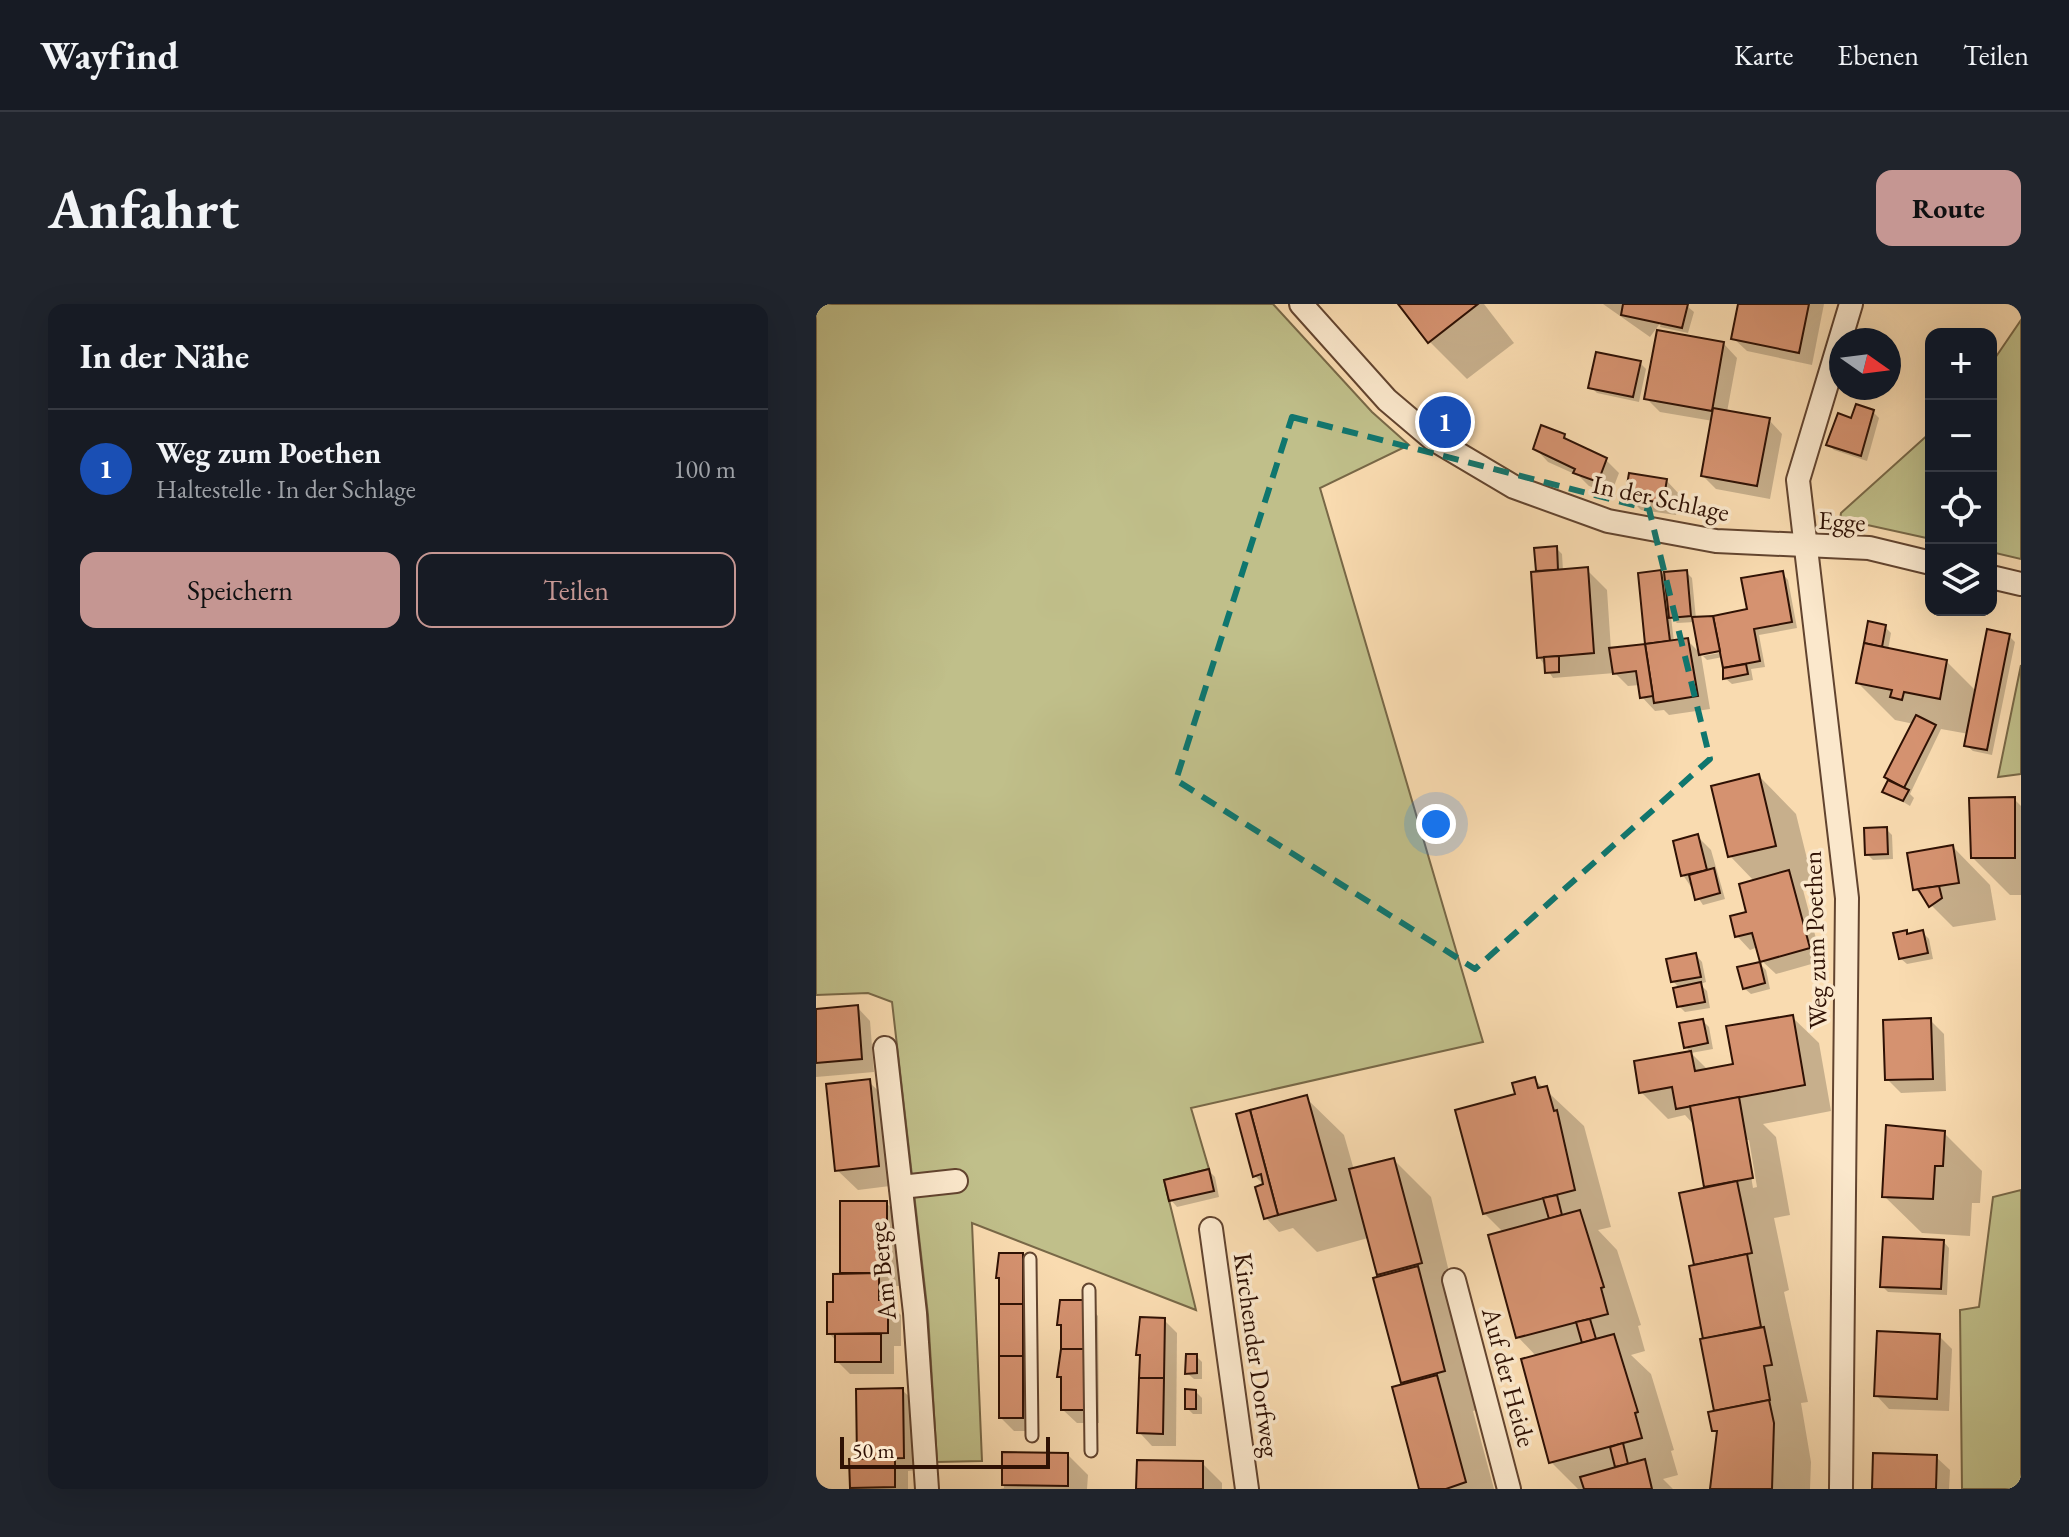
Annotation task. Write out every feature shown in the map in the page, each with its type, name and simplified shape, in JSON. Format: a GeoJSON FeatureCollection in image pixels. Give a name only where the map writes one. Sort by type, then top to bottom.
{"type":"FeatureCollection","features":[{"type":"Feature","properties":{"kind":"street","name":"In der Schlage"},"geometry":{"type":"LineString","coordinates":[[1301,304],[1399,410],[1433,439],[1514,487],[1608,521],[1716,541],[1749,543]]}},
{"type":"Feature","properties":{"kind":"street","name":"Weg zum Poethen"},"geometry":{"type":"LineString","coordinates":[[1841,1489],[1847,898],[1798,480],[1851,304]]}},
{"type":"Feature","properties":{"kind":"street","name":"Egge"},"geometry":{"type":"LineString","coordinates":[[1749,543],[1869,548],[1925,562]]}},
{"type":"Feature","properties":{"kind":"street"},"geometry":{"type":"LineString","coordinates":[[1997,578],[2021,584]]}},
{"type":"Feature","properties":{"kind":"street","name":"Am Berge"},"geometry":{"type":"LineString","coordinates":[[885,1048],[915,1313],[927,1489]]}},
{"type":"Feature","properties":{"kind":"street"},"geometry":{"type":"LineString","coordinates":[[901,1187],[956,1181]]}},
{"type":"Feature","properties":{"kind":"street","name":"Kirchender Dorfweg"},"geometry":{"type":"LineString","coordinates":[[1211,1229],[1247,1489]]}},
{"type":"Feature","properties":{"kind":"street","name":"Auf der Heide"},"geometry":{"type":"LineString","coordinates":[[1454,1280],[1509,1489]]}},
{"type":"Feature","properties":{"kind":"lane"},"geometry":{"type":"LineString","coordinates":[[1030,1259],[1032,1436]]}},
{"type":"Feature","properties":{"kind":"lane"},"geometry":{"type":"LineString","coordinates":[[1089,1290],[1091,1451]]}},
{"type":"Feature","properties":{"kind":"highlighted area"},"geometry":{"type":"Polygon","coordinates":[[[1292,417],[1649,509],[1710,759],[1475,969],[1176,780],[1292,417]]]}},
{"type":"Feature","properties":{"kind":"shaded area"},"geometry":{"type":"Polygon","coordinates":[[[816,304],[1273,304],[1372,412],[1409,445],[1320,488],[1483,1042],[1191,1108],[1209,1169],[1164,1180],[1196,1310],[972,1223],[982,1461],[937,1462],[928,1315],[892,1002],[868,993],[816,995],[816,304]]]}},
{"type":"Feature","properties":{"kind":"shaded area"},"geometry":{"type":"Polygon","coordinates":[[[2021,320],[2021,559],[1997,553],[1997,355],[2021,320]]]}},
{"type":"Feature","properties":{"kind":"shaded area"},"geometry":{"type":"Polygon","coordinates":[[[1925,437],[1925,538],[1840,519],[1841,513],[1925,437]]]}},
{"type":"Feature","properties":{"kind":"shaded area"},"geometry":{"type":"Polygon","coordinates":[[[2021,665],[2021,774],[1998,777],[2021,665]]]}},
{"type":"Feature","properties":{"kind":"shaded area"},"geometry":{"type":"Polygon","coordinates":[[[2021,1190],[2021,1489],[1962,1489],[1960,1310],[1979,1307],[1993,1197],[2021,1190]]]}},
{"type":"Feature","properties":{"kind":"building"},"geometry":{"type":"Polygon","coordinates":[[[1398,304],[1478,304],[1428,343],[1398,304]]]}},
{"type":"Feature","properties":{"kind":"building"},"geometry":{"type":"Polygon","coordinates":[[[1623,304],[1688,304],[1682,328],[1621,315],[1623,304]]]}},
{"type":"Feature","properties":{"kind":"building"},"geometry":{"type":"Polygon","coordinates":[[[1738,304],[1809,304],[1799,353],[1731,339],[1738,304]]]}},
{"type":"Feature","properties":{"kind":"building"},"geometry":{"type":"Polygon","coordinates":[[[1657,330],[1724,342],[1712,411],[1644,399],[1657,330]]]}},
{"type":"Feature","properties":{"kind":"building"},"geometry":{"type":"Polygon","coordinates":[[[1596,352],[1641,361],[1633,397],[1588,388],[1596,352]]]}},
{"type":"Feature","properties":{"kind":"building"},"geometry":{"type":"Polygon","coordinates":[[[1856,404],[1874,410],[1861,456],[1826,445],[1838,413],[1851,418],[1856,404]]]}},
{"type":"Feature","properties":{"kind":"building"},"geometry":{"type":"Polygon","coordinates":[[[1713,408],[1770,418],[1757,486],[1701,476],[1713,408]]]}},
{"type":"Feature","properties":{"kind":"building"},"geometry":{"type":"Polygon","coordinates":[[[1541,425],[1565,434],[1564,438],[1607,458],[1598,482],[1573,473],[1575,469],[1533,449],[1541,425]]]}},
{"type":"Feature","properties":{"kind":"building"},"geometry":{"type":"Polygon","coordinates":[[[1629,473],[1667,479],[1663,503],[1625,497],[1629,473]]]}},
{"type":"Feature","properties":{"kind":"building"},"geometry":{"type":"Polygon","coordinates":[[[1557,546],[1558,570],[1536,571],[1534,548],[1557,546]]]}},
{"type":"Feature","properties":{"kind":"building"},"geometry":{"type":"Polygon","coordinates":[[[1588,567],[1594,653],[1537,658],[1531,572],[1588,567]]]}},
{"type":"Feature","properties":{"kind":"building"},"geometry":{"type":"Polygon","coordinates":[[[1661,570],[1670,641],[1645,644],[1638,573],[1661,570]]]}},
{"type":"Feature","properties":{"kind":"building"},"geometry":{"type":"Polygon","coordinates":[[[1687,570],[1691,616],[1669,618],[1664,572],[1687,570]]]}},
{"type":"Feature","properties":{"kind":"building"},"geometry":{"type":"Polygon","coordinates":[[[1783,571],[1792,622],[1754,629],[1760,661],[1723,668],[1713,616],[1747,609],[1741,578],[1783,571]]]}},
{"type":"Feature","properties":{"kind":"building"},"geometry":{"type":"Polygon","coordinates":[[[1713,616],[1720,651],[1699,655],[1692,617],[1713,616]]]}},
{"type":"Feature","properties":{"kind":"building"},"geometry":{"type":"Polygon","coordinates":[[[1868,621],[1886,625],[1882,647],[1864,643],[1868,621]]]}},
{"type":"Feature","properties":{"kind":"building"},"geometry":{"type":"Polygon","coordinates":[[[1987,629],[2010,634],[1987,750],[1964,746],[1987,629]]]}},
{"type":"Feature","properties":{"kind":"building"},"geometry":{"type":"Polygon","coordinates":[[[1688,638],[1698,696],[1654,703],[1645,644],[1688,638]]]}},
{"type":"Feature","properties":{"kind":"building"},"geometry":{"type":"Polygon","coordinates":[[[1864,643],[1947,660],[1940,699],[1904,692],[1902,700],[1890,697],[1892,690],[1856,683],[1864,643]]]}},
{"type":"Feature","properties":{"kind":"building"},"geometry":{"type":"Polygon","coordinates":[[[1645,644],[1653,696],[1640,698],[1636,671],[1613,674],[1609,648],[1645,644]]]}},
{"type":"Feature","properties":{"kind":"building"},"geometry":{"type":"Polygon","coordinates":[[[1559,656],[1559,672],[1545,673],[1544,657],[1559,656]]]}},
{"type":"Feature","properties":{"kind":"building"},"geometry":{"type":"Polygon","coordinates":[[[1746,664],[1748,674],[1723,679],[1723,668],[1746,664]]]}},
{"type":"Feature","properties":{"kind":"building"},"geometry":{"type":"Polygon","coordinates":[[[1916,715],[1936,725],[1904,788],[1884,777],[1916,715]]]}},
{"type":"Feature","properties":{"kind":"building"},"geometry":{"type":"Polygon","coordinates":[[[1759,774],[1776,846],[1728,857],[1711,786],[1759,774]]]}},
{"type":"Feature","properties":{"kind":"building"},"geometry":{"type":"Polygon","coordinates":[[[1888,780],[1909,790],[1903,801],[1882,792],[1888,780]]]}},
{"type":"Feature","properties":{"kind":"building"},"geometry":{"type":"Polygon","coordinates":[[[2015,797],[2015,858],[1971,858],[1969,798],[2015,797]]]}},
{"type":"Feature","properties":{"kind":"building"},"geometry":{"type":"Polygon","coordinates":[[[1887,827],[1888,854],[1865,855],[1864,828],[1887,827]]]}},
{"type":"Feature","properties":{"kind":"building"},"geometry":{"type":"Polygon","coordinates":[[[1698,834],[1707,870],[1681,876],[1673,841],[1698,834]]]}},
{"type":"Feature","properties":{"kind":"building"},"geometry":{"type":"Polygon","coordinates":[[[1953,845],[1959,883],[1913,890],[1907,853],[1953,845]]]}},
{"type":"Feature","properties":{"kind":"building"},"geometry":{"type":"Polygon","coordinates":[[[1714,868],[1720,893],[1695,900],[1689,875],[1714,868]]]}},
{"type":"Feature","properties":{"kind":"building"},"geometry":{"type":"Polygon","coordinates":[[[1789,870],[1810,948],[1760,962],[1752,933],[1735,937],[1730,916],[1746,912],[1739,884],[1789,870]]]}},
{"type":"Feature","properties":{"kind":"building"},"geometry":{"type":"Polygon","coordinates":[[[1939,886],[1942,898],[1929,907],[1918,889],[1939,886]]]}},
{"type":"Feature","properties":{"kind":"building"},"geometry":{"type":"Polygon","coordinates":[[[1907,930],[1907,934],[1923,930],[1928,953],[1899,959],[1893,933],[1907,930]]]}},
{"type":"Feature","properties":{"kind":"building"},"geometry":{"type":"Polygon","coordinates":[[[1696,953],[1701,977],[1671,982],[1666,959],[1696,953]]]}},
{"type":"Feature","properties":{"kind":"building"},"geometry":{"type":"Polygon","coordinates":[[[1760,962],[1765,983],[1743,989],[1737,967],[1760,962]]]}},
{"type":"Feature","properties":{"kind":"building"},"geometry":{"type":"Polygon","coordinates":[[[1701,982],[1705,1002],[1677,1007],[1673,988],[1701,982]]]}},
{"type":"Feature","properties":{"kind":"building"},"geometry":{"type":"Polygon","coordinates":[[[858,1005],[862,1059],[816,1063],[816,1009],[858,1005]]]}},
{"type":"Feature","properties":{"kind":"building"},"geometry":{"type":"Polygon","coordinates":[[[1793,1015],[1805,1085],[1676,1109],[1672,1087],[1639,1093],[1634,1061],[1691,1051],[1695,1071],[1733,1064],[1726,1026],[1793,1015]]]}},
{"type":"Feature","properties":{"kind":"building"},"geometry":{"type":"Polygon","coordinates":[[[1931,1018],[1933,1079],[1885,1080],[1883,1020],[1931,1018]]]}},
{"type":"Feature","properties":{"kind":"building"},"geometry":{"type":"Polygon","coordinates":[[[1703,1019],[1708,1043],[1684,1048],[1679,1023],[1703,1019]]]}},
{"type":"Feature","properties":{"kind":"building"},"geometry":{"type":"Polygon","coordinates":[[[1535,1077],[1538,1088],[1547,1086],[1554,1111],[1557,1110],[1575,1190],[1483,1214],[1455,1110],[1515,1094],[1512,1083],[1535,1077]]]}},
{"type":"Feature","properties":{"kind":"building"},"geometry":{"type":"Polygon","coordinates":[[[870,1079],[879,1166],[835,1171],[826,1084],[870,1079]]]}},
{"type":"Feature","properties":{"kind":"building"},"geometry":{"type":"Polygon","coordinates":[[[1307,1095],[1336,1200],[1278,1215],[1250,1110],[1307,1095]]]}},
{"type":"Feature","properties":{"kind":"building"},"geometry":{"type":"Polygon","coordinates":[[[1739,1097],[1753,1178],[1704,1187],[1690,1106],[1739,1097]]]}},
{"type":"Feature","properties":{"kind":"building"},"geometry":{"type":"Polygon","coordinates":[[[1250,1110],[1278,1215],[1264,1219],[1255,1187],[1263,1184],[1261,1174],[1253,1177],[1236,1114],[1250,1110]]]}},
{"type":"Feature","properties":{"kind":"building"},"geometry":{"type":"Polygon","coordinates":[[[1886,1125],[1945,1131],[1943,1166],[1935,1166],[1933,1199],[1882,1197],[1886,1125]]]}},
{"type":"Feature","properties":{"kind":"building"},"geometry":{"type":"Polygon","coordinates":[[[1394,1158],[1422,1263],[1377,1275],[1349,1169],[1394,1158]]]}},
{"type":"Feature","properties":{"kind":"building"},"geometry":{"type":"Polygon","coordinates":[[[1209,1169],[1214,1191],[1169,1201],[1164,1180],[1209,1169]]]}},
{"type":"Feature","properties":{"kind":"building"},"geometry":{"type":"Polygon","coordinates":[[[1737,1181],[1752,1253],[1694,1265],[1679,1193],[1737,1181]]]}},
{"type":"Feature","properties":{"kind":"building"},"geometry":{"type":"Polygon","coordinates":[[[1557,1195],[1562,1215],[1549,1219],[1543,1198],[1557,1195]]]}},
{"type":"Feature","properties":{"kind":"building"},"geometry":{"type":"Polygon","coordinates":[[[840,1201],[887,1201],[887,1273],[840,1273],[840,1201]]]}},
{"type":"Feature","properties":{"kind":"building"},"geometry":{"type":"Polygon","coordinates":[[[1580,1210],[1604,1287],[1601,1288],[1608,1314],[1516,1338],[1488,1235],[1580,1210]]]}},
{"type":"Feature","properties":{"kind":"building"},"geometry":{"type":"Polygon","coordinates":[[[1883,1237],[1944,1240],[1941,1289],[1880,1287],[1883,1237]]]}},
{"type":"Feature","properties":{"kind":"building"},"geometry":{"type":"Polygon","coordinates":[[[999,1253],[1023,1253],[1023,1304],[999,1304],[999,1278],[996,1278],[999,1253]]]}},
{"type":"Feature","properties":{"kind":"building"},"geometry":{"type":"Polygon","coordinates":[[[1747,1254],[1761,1327],[1703,1339],[1689,1266],[1747,1254]]]}},
{"type":"Feature","properties":{"kind":"building"},"geometry":{"type":"Polygon","coordinates":[[[1418,1266],[1445,1371],[1401,1383],[1373,1278],[1418,1266]]]}},
{"type":"Feature","properties":{"kind":"building"},"geometry":{"type":"Polygon","coordinates":[[[879,1273],[879,1300],[888,1299],[888,1333],[827,1334],[827,1302],[833,1302],[833,1274],[879,1273]]]}},
{"type":"Feature","properties":{"kind":"building"},"geometry":{"type":"Polygon","coordinates":[[[1060,1300],[1086,1300],[1086,1349],[1061,1349],[1061,1325],[1057,1325],[1060,1300]]]}},
{"type":"Feature","properties":{"kind":"building"},"geometry":{"type":"Polygon","coordinates":[[[999,1304],[1023,1304],[1023,1356],[999,1356],[999,1304]]]}},
{"type":"Feature","properties":{"kind":"building"},"geometry":{"type":"Polygon","coordinates":[[[1140,1317],[1165,1318],[1164,1378],[1139,1378],[1140,1355],[1136,1355],[1140,1317]]]}},
{"type":"Feature","properties":{"kind":"building"},"geometry":{"type":"Polygon","coordinates":[[[1590,1319],[1596,1339],[1582,1343],[1576,1322],[1590,1319]]]}},
{"type":"Feature","properties":{"kind":"building"},"geometry":{"type":"Polygon","coordinates":[[[1764,1327],[1772,1365],[1764,1366],[1770,1400],[1714,1411],[1700,1339],[1764,1327]]]}},
{"type":"Feature","properties":{"kind":"building"},"geometry":{"type":"Polygon","coordinates":[[[1877,1331],[1940,1334],[1937,1399],[1874,1396],[1877,1331]]]}},
{"type":"Feature","properties":{"kind":"building"},"geometry":{"type":"Polygon","coordinates":[[[835,1334],[881,1334],[881,1362],[835,1362],[835,1334]]]}},
{"type":"Feature","properties":{"kind":"building"},"geometry":{"type":"Polygon","coordinates":[[[1614,1334],[1638,1412],[1635,1413],[1642,1438],[1549,1463],[1521,1359],[1614,1334]]]}},
{"type":"Feature","properties":{"kind":"building"},"geometry":{"type":"Polygon","coordinates":[[[1061,1349],[1086,1349],[1087,1410],[1061,1410],[1061,1377],[1057,1377],[1061,1349]]]}},
{"type":"Feature","properties":{"kind":"building"},"geometry":{"type":"Polygon","coordinates":[[[1186,1354],[1197,1354],[1197,1373],[1185,1374],[1186,1354]]]}},
{"type":"Feature","properties":{"kind":"building"},"geometry":{"type":"Polygon","coordinates":[[[999,1356],[1023,1356],[1023,1418],[999,1418],[999,1356]]]}},
{"type":"Feature","properties":{"kind":"building"},"geometry":{"type":"Polygon","coordinates":[[[1437,1375],[1466,1482],[1446,1489],[1419,1489],[1392,1387],[1437,1375]]]}},
{"type":"Feature","properties":{"kind":"building"},"geometry":{"type":"Polygon","coordinates":[[[1139,1378],[1164,1378],[1163,1434],[1137,1433],[1139,1378]]]}},
{"type":"Feature","properties":{"kind":"building"},"geometry":{"type":"Polygon","coordinates":[[[903,1388],[904,1458],[857,1459],[856,1389],[903,1388]]]}},
{"type":"Feature","properties":{"kind":"building"},"geometry":{"type":"Polygon","coordinates":[[[1185,1389],[1196,1390],[1196,1409],[1185,1409],[1185,1389]]]}},
{"type":"Feature","properties":{"kind":"building"},"geometry":{"type":"Polygon","coordinates":[[[1769,1400],[1774,1423],[1772,1489],[1710,1489],[1717,1431],[1712,1431],[1708,1412],[1769,1400]]]}},
{"type":"Feature","properties":{"kind":"building"},"geometry":{"type":"Polygon","coordinates":[[[1623,1443],[1628,1464],[1615,1467],[1610,1447],[1623,1443]]]}},
{"type":"Feature","properties":{"kind":"building"},"geometry":{"type":"Polygon","coordinates":[[[1002,1452],[1068,1453],[1068,1486],[1002,1485],[1002,1452]]]}},
{"type":"Feature","properties":{"kind":"building"},"geometry":{"type":"Polygon","coordinates":[[[1873,1453],[1937,1455],[1936,1489],[1872,1489],[1873,1453]]]}},
{"type":"Feature","properties":{"kind":"building"},"geometry":{"type":"Polygon","coordinates":[[[895,1458],[895,1487],[850,1488],[849,1459],[895,1458]]]}},
{"type":"Feature","properties":{"kind":"building"},"geometry":{"type":"Polygon","coordinates":[[[1645,1459],[1652,1489],[1584,1489],[1580,1477],[1645,1459]]]}},
{"type":"Feature","properties":{"kind":"building"},"geometry":{"type":"Polygon","coordinates":[[[1137,1460],[1203,1461],[1203,1489],[1136,1489],[1137,1460]]]}},
{"type":"Feature","properties":{"kind":"place","name":"Weg zum Poethen"},"geometry":{"type":"Point","coordinates":[1445,422]}}]}
